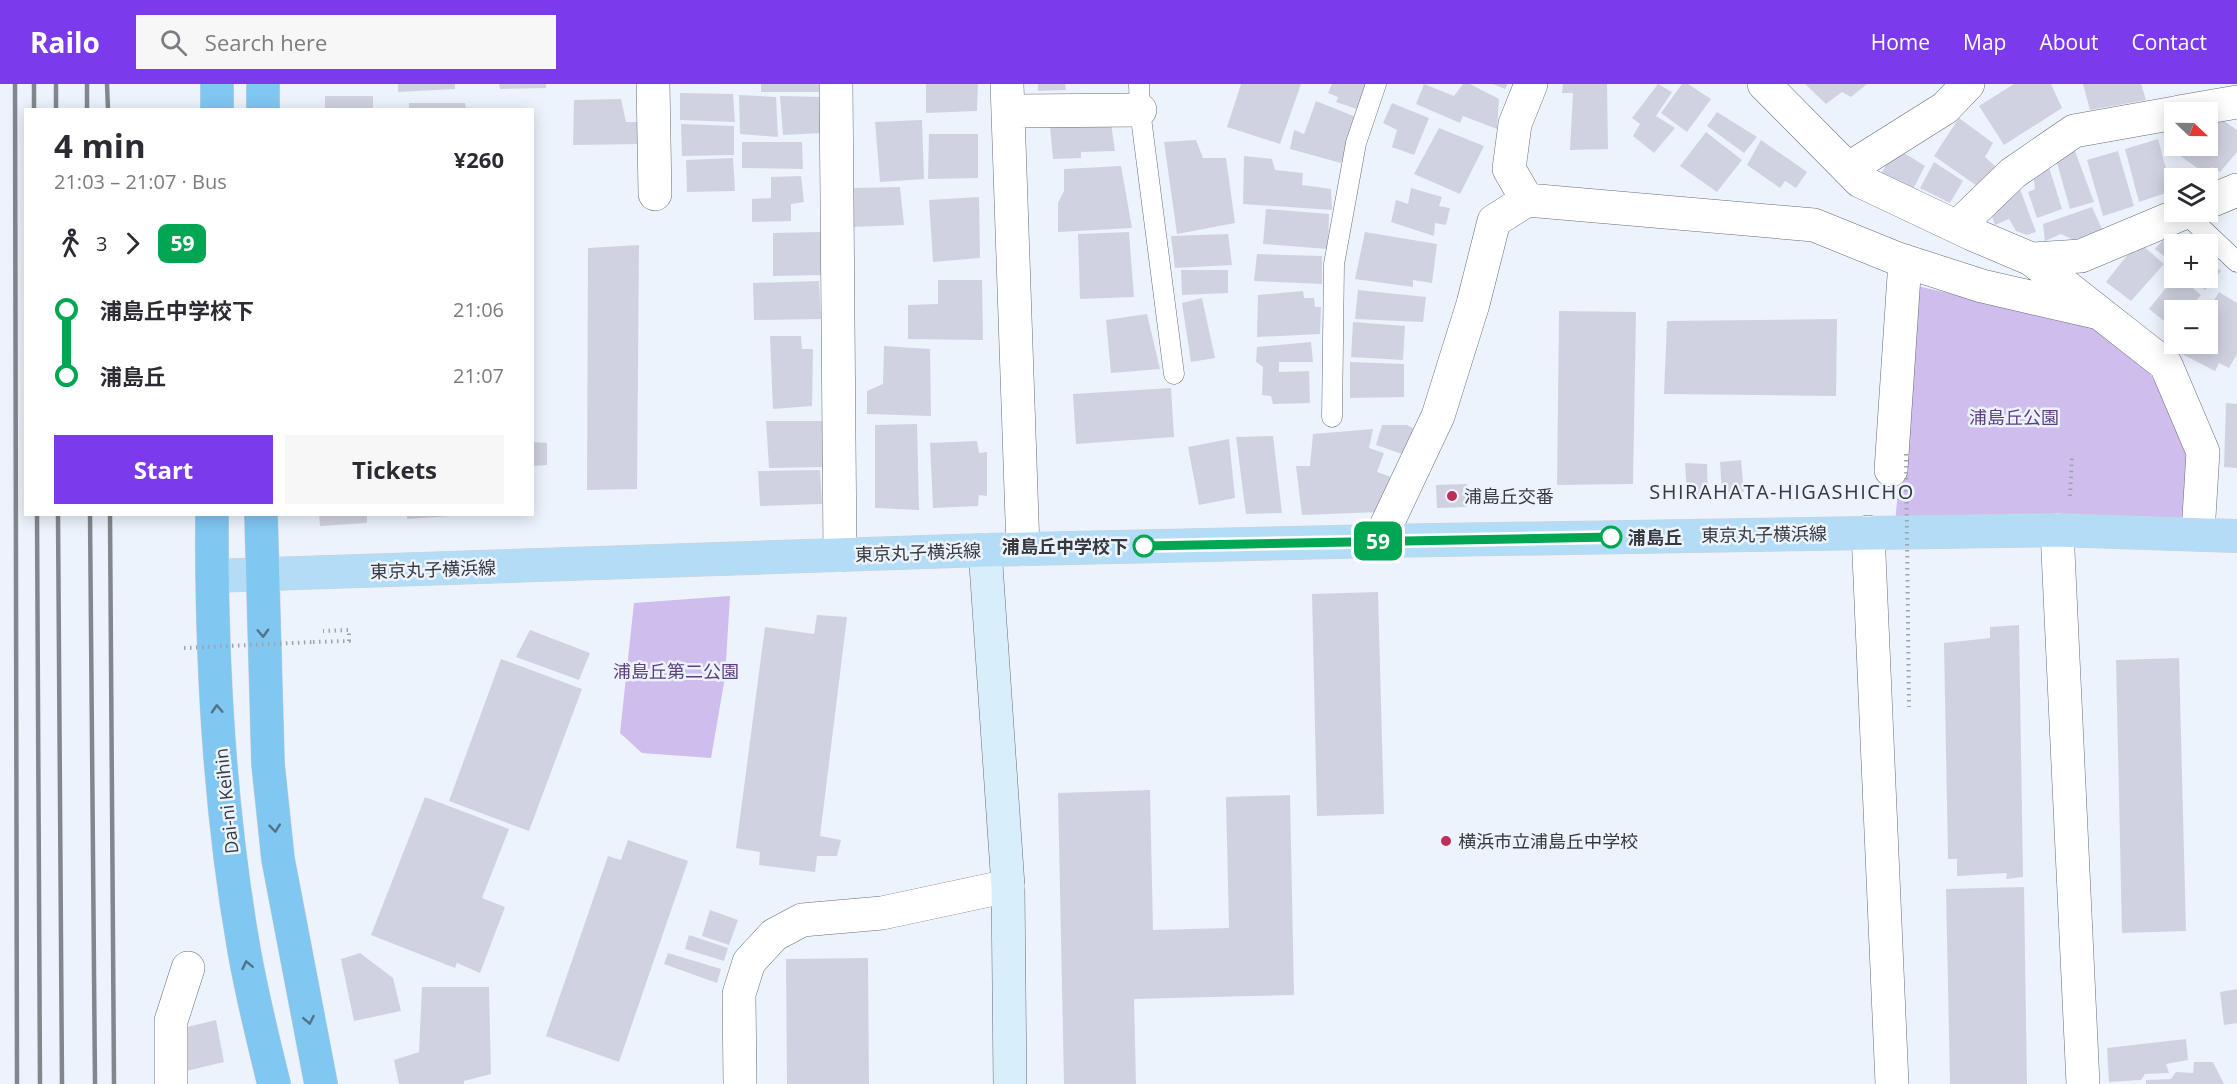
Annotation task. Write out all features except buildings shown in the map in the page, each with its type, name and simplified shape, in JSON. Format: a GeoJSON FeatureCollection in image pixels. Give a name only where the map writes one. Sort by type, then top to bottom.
{"type":"FeatureCollection","features":[{"type":"Feature","properties":{"kind":"highway"},"geometry":{"type":"LineString","coordinates":[[217,84],[217,108]]}},
{"type":"Feature","properties":{"kind":"highway"},"geometry":{"type":"LineString","coordinates":[[263,84],[263,108]]}},
{"type":"Feature","properties":{"kind":"highway","name":"Dai-ni Keihin"},"geometry":{"type":"LineString","coordinates":[[212,516],[217,714],[224,798],[244,951],[274,1084]]}},
{"type":"Feature","properties":{"kind":"highway"},"geometry":{"type":"LineString","coordinates":[[261,516],[268,764],[278,859],[321,1084]]}},
{"type":"Feature","properties":{"kind":"main road","name":"東京丸子横浜線"},"geometry":{"type":"LineString","coordinates":[[212,576],[986,550],[1379,541],[2057,530],[2237,536]]}},
{"type":"Feature","properties":{"kind":"street"},"geometry":{"type":"LineString","coordinates":[[653,84],[655,194]]}},
{"type":"Feature","properties":{"kind":"street"},"geometry":{"type":"LineString","coordinates":[[836,84],[840,555]]}},
{"type":"Feature","properties":{"kind":"street"},"geometry":{"type":"LineString","coordinates":[[1527,200],[1509,170],[1515,124],[1531,84]]}},
{"type":"Feature","properties":{"kind":"street"},"geometry":{"type":"LineString","coordinates":[[1764,84],[1860,181],[2031,259],[2166,365],[2203,452],[2198,533]]}},
{"type":"Feature","properties":{"kind":"street"},"geometry":{"type":"LineString","coordinates":[[1848,169],[1945,108],[1968,84]]}},
{"type":"Feature","properties":{"kind":"street"},"geometry":{"type":"LineString","coordinates":[[1023,549],[1008,98],[1140,97]]}},
{"type":"Feature","properties":{"kind":"street"},"geometry":{"type":"LineString","coordinates":[[2218,105],[2237,102]]}},
{"type":"Feature","properties":{"kind":"street"},"geometry":{"type":"LineString","coordinates":[[1957,227],[2013,173],[2074,131],[2164,115]]}},
{"type":"Feature","properties":{"kind":"street"},"geometry":{"type":"LineString","coordinates":[[2218,198],[2237,190]]}},
{"type":"Feature","properties":{"kind":"street"},"geometry":{"type":"LineString","coordinates":[[1379,541],[1438,416],[1473,304],[1494,221],[1527,200],[1814,225],[1905,261],[1982,286],[2098,313]]}},
{"type":"Feature","properties":{"kind":"street"},"geometry":{"type":"LineString","coordinates":[[2031,259],[2081,256],[2164,221]]}},
{"type":"Feature","properties":{"kind":"street"},"geometry":{"type":"LineString","coordinates":[[1896,459],[1905,261]]}},
{"type":"Feature","properties":{"kind":"street"},"geometry":{"type":"LineString","coordinates":[[2057,530],[2083,1084]]}},
{"type":"Feature","properties":{"kind":"street"},"geometry":{"type":"LineString","coordinates":[[1868,532],[1892,1084]]}},
{"type":"Feature","properties":{"kind":"street"},"geometry":{"type":"LineString","coordinates":[[986,550],[1008,886],[1010,1084]]}},
{"type":"Feature","properties":{"kind":"street"},"geometry":{"type":"LineString","coordinates":[[740,1084],[739,994],[749,962],[774,935],[802,920],[882,913],[1008,886]]}},
{"type":"Feature","properties":{"kind":"street"},"geometry":{"type":"LineString","coordinates":[[171,1084],[171,1021],[188,968]]}},
{"type":"Feature","properties":{"kind":"lane"},"geometry":{"type":"LineString","coordinates":[[1332,417],[1334,264],[1356,143],[1376,84]]}},
{"type":"Feature","properties":{"kind":"lane"},"geometry":{"type":"LineString","coordinates":[[1140,97],[1174,374]]}},
{"type":"Feature","properties":{"kind":"lane"},"geometry":{"type":"LineString","coordinates":[[2204,222],[2237,262]]}},
{"type":"Feature","properties":{"kind":"path"},"geometry":{"type":"LineString","coordinates":[[1896,459],[1910,706]]}},
{"type":"Feature","properties":{"kind":"path"},"geometry":{"type":"LineString","coordinates":[[1904,558],[1916,558]]}},
{"type":"Feature","properties":{"kind":"path"},"geometry":{"type":"LineString","coordinates":[[184,648],[349,641],[349,630],[323,631]]}},
{"type":"Feature","properties":{"kind":"green space","name":"浦島丘公園"},"geometry":{"type":"Polygon","coordinates":[[[1917,286],[2095,326],[2144,365],[2164,395],[2193,456],[2188,520],[1895,523],[1917,286]]]}},
{"type":"Feature","properties":{"kind":"green space","name":"浦島丘第二公園"},"geometry":{"type":"Polygon","coordinates":[[[730,596],[725,677],[711,758],[642,753],[620,733],[634,603],[730,596]]]}},
{"type":"Feature","properties":{"kind":"railway"},"geometry":{"type":"LineString","coordinates":[[15,84],[17,1084]]}},
{"type":"Feature","properties":{"kind":"railway"},"geometry":{"type":"LineString","coordinates":[[34,84],[34,108]]}},
{"type":"Feature","properties":{"kind":"railway"},"geometry":{"type":"LineString","coordinates":[[56,84],[56,108]]}},
{"type":"Feature","properties":{"kind":"railway"},"geometry":{"type":"LineString","coordinates":[[87,84],[87,108]]}},
{"type":"Feature","properties":{"kind":"railway"},"geometry":{"type":"LineString","coordinates":[[107,84],[108,108]]}},
{"type":"Feature","properties":{"kind":"railway"},"geometry":{"type":"LineString","coordinates":[[37,516],[40,1084]]}},
{"type":"Feature","properties":{"kind":"railway"},"geometry":{"type":"LineString","coordinates":[[58,516],[62,1084]]}},
{"type":"Feature","properties":{"kind":"railway"},"geometry":{"type":"LineString","coordinates":[[90,516],[95,1084]]}},
{"type":"Feature","properties":{"kind":"railway"},"geometry":{"type":"LineString","coordinates":[[110,516],[114,1084]]}},
{"type":"Feature","properties":{"kind":"bus line","name":"59"},"geometry":{"type":"LineString","coordinates":[[1144,546],[1611,537]]}},
{"type":"Feature","properties":{"kind":"place","name":"浦島丘交番"},"geometry":{"type":"Point","coordinates":[1452,496]}},
{"type":"Feature","properties":{"kind":"place","name":"浦島丘"},"geometry":{"type":"Point","coordinates":[1611,537]}},
{"type":"Feature","properties":{"kind":"place","name":"浦島丘中学校下"},"geometry":{"type":"Point","coordinates":[1144,546]}},
{"type":"Feature","properties":{"kind":"place","name":"横浜市立浦島丘中学校"},"geometry":{"type":"Point","coordinates":[1446,841]}},
{"type":"Feature","properties":{"kind":"district","name":"SHIRAHATA-HIGASHICHO"},"geometry":{"type":"Point","coordinates":[1782,491]}}]}
